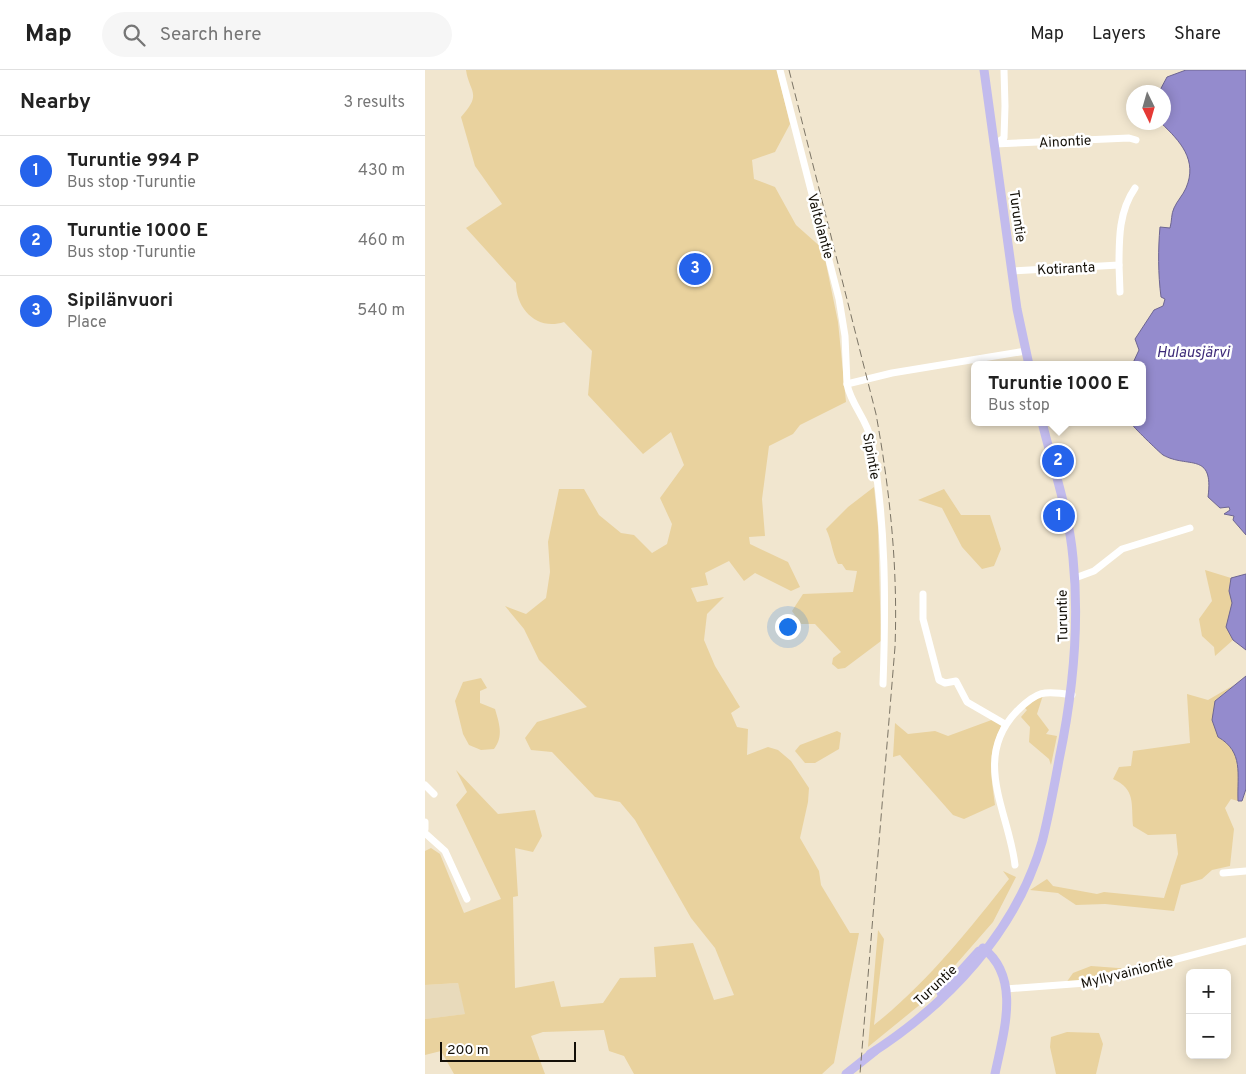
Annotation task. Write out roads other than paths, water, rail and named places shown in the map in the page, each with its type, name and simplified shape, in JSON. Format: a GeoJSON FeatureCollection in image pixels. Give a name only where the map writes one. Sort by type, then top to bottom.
{"type":"FeatureCollection","features":[{"type":"Feature","properties":{"kind":"main road","name":"Turuntie"},"geometry":{"type":"LineString","coordinates":[[984,70],[1012,271],[1028,361]]}},
{"type":"Feature","properties":{"kind":"main road","name":"Turuntie"},"geometry":{"type":"LineString","coordinates":[[846,1074],[941,1000],[973,968],[1014,908],[1026,884],[1042,842],[1072,695],[1077,625],[1075,578],[1070,534],[1044,426]]}},
{"type":"Feature","properties":{"kind":"main road"},"geometry":{"type":"LineString","coordinates":[[985,949],[998,964],[1006,989],[1006,1019],[995,1074]]}},
{"type":"Feature","properties":{"kind":"street","name":"Valtolantie"},"geometry":{"type":"LineString","coordinates":[[781,70],[839,299],[847,384]]}},
{"type":"Feature","properties":{"kind":"street"},"geometry":{"type":"LineString","coordinates":[[995,144],[1004,138],[1004,70]]}},
{"type":"Feature","properties":{"kind":"street","name":"Ainontie"},"geometry":{"type":"LineString","coordinates":[[995,144],[1129,138],[1136,140]]}},
{"type":"Feature","properties":{"kind":"street"},"geometry":{"type":"LineString","coordinates":[[1120,292],[1119,231],[1129,196],[1135,188]]}},
{"type":"Feature","properties":{"kind":"street","name":"Kotiranta"},"geometry":{"type":"LineString","coordinates":[[1012,271],[1119,265]]}},
{"type":"Feature","properties":{"kind":"street"},"geometry":{"type":"LineString","coordinates":[[847,384],[893,373],[1026,351]]}},
{"type":"Feature","properties":{"kind":"street","name":"Sipintie"},"geometry":{"type":"LineString","coordinates":[[847,384],[849,395],[871,436],[874,458],[882,527],[886,613],[883,684]]}},
{"type":"Feature","properties":{"kind":"street"},"geometry":{"type":"LineString","coordinates":[[1075,578],[1095,571],[1122,549],[1190,528]]}},
{"type":"Feature","properties":{"kind":"street"},"geometry":{"type":"LineString","coordinates":[[923,594],[923,619],[939,680],[945,683],[956,681],[967,702],[1005,724]]}},
{"type":"Feature","properties":{"kind":"street"},"geometry":{"type":"LineString","coordinates":[[1015,865],[995,782],[996,751],[1005,724],[1030,698],[1038,694],[1055,692],[1072,695]]}},
{"type":"Feature","properties":{"kind":"street"},"geometry":{"type":"LineString","coordinates":[[425,785],[434,794]]}},
{"type":"Feature","properties":{"kind":"street"},"geometry":{"type":"LineString","coordinates":[[425,822],[425,831],[445,851],[467,899]]}},
{"type":"Feature","properties":{"kind":"street"},"geometry":{"type":"LineString","coordinates":[[1223,873],[1246,870]]}},
{"type":"Feature","properties":{"kind":"street","name":"Myllyvainiontie"},"geometry":{"type":"LineString","coordinates":[[1006,989],[1086,983],[1246,941]]}},
{"type":"Feature","properties":{"kind":"water","name":"Hulausjärvi"},"geometry":{"type":"Polygon","coordinates":[[[1186,70],[1246,70],[1246,535],[1233,520],[1234,516],[1224,514],[1230,510],[1229,507],[1220,508],[1208,497],[1209,483],[1207,473],[1203,467],[1163,455],[1133,426],[1146,426],[1146,361],[1134,361],[1139,350],[1135,339],[1154,310],[1163,306],[1165,299],[1161,297],[1159,279],[1160,227],[1170,228],[1173,210],[1185,191],[1190,169],[1185,152],[1168,130],[1171,130],[1171,85],[1163,85],[1167,77],[1186,70]]]}},
{"type":"Feature","properties":{"kind":"water"},"geometry":{"type":"Polygon","coordinates":[[[1246,574],[1246,650],[1233,640],[1226,627],[1232,603],[1229,591],[1231,578],[1246,574]]]}},
{"type":"Feature","properties":{"kind":"water"},"geometry":{"type":"Polygon","coordinates":[[[1246,676],[1246,789],[1242,801],[1238,801],[1238,773],[1235,757],[1232,750],[1218,737],[1212,720],[1215,701],[1246,676]]]}},
{"type":"Feature","properties":{"kind":"railway"},"geometry":{"type":"LineString","coordinates":[[789,70],[876,414],[892,530],[896,617],[895,647],[860,1074]]}},
{"type":"Feature","properties":{"kind":"place","name":"Sipilänvuori"},"geometry":{"type":"Point","coordinates":[695,269]}},
{"type":"Feature","properties":{"kind":"place","name":"Turuntie 1000 E"},"geometry":{"type":"Point","coordinates":[1058,461]}},
{"type":"Feature","properties":{"kind":"place","name":"Turuntie 994 P"},"geometry":{"type":"Point","coordinates":[1059,516]}}]}
